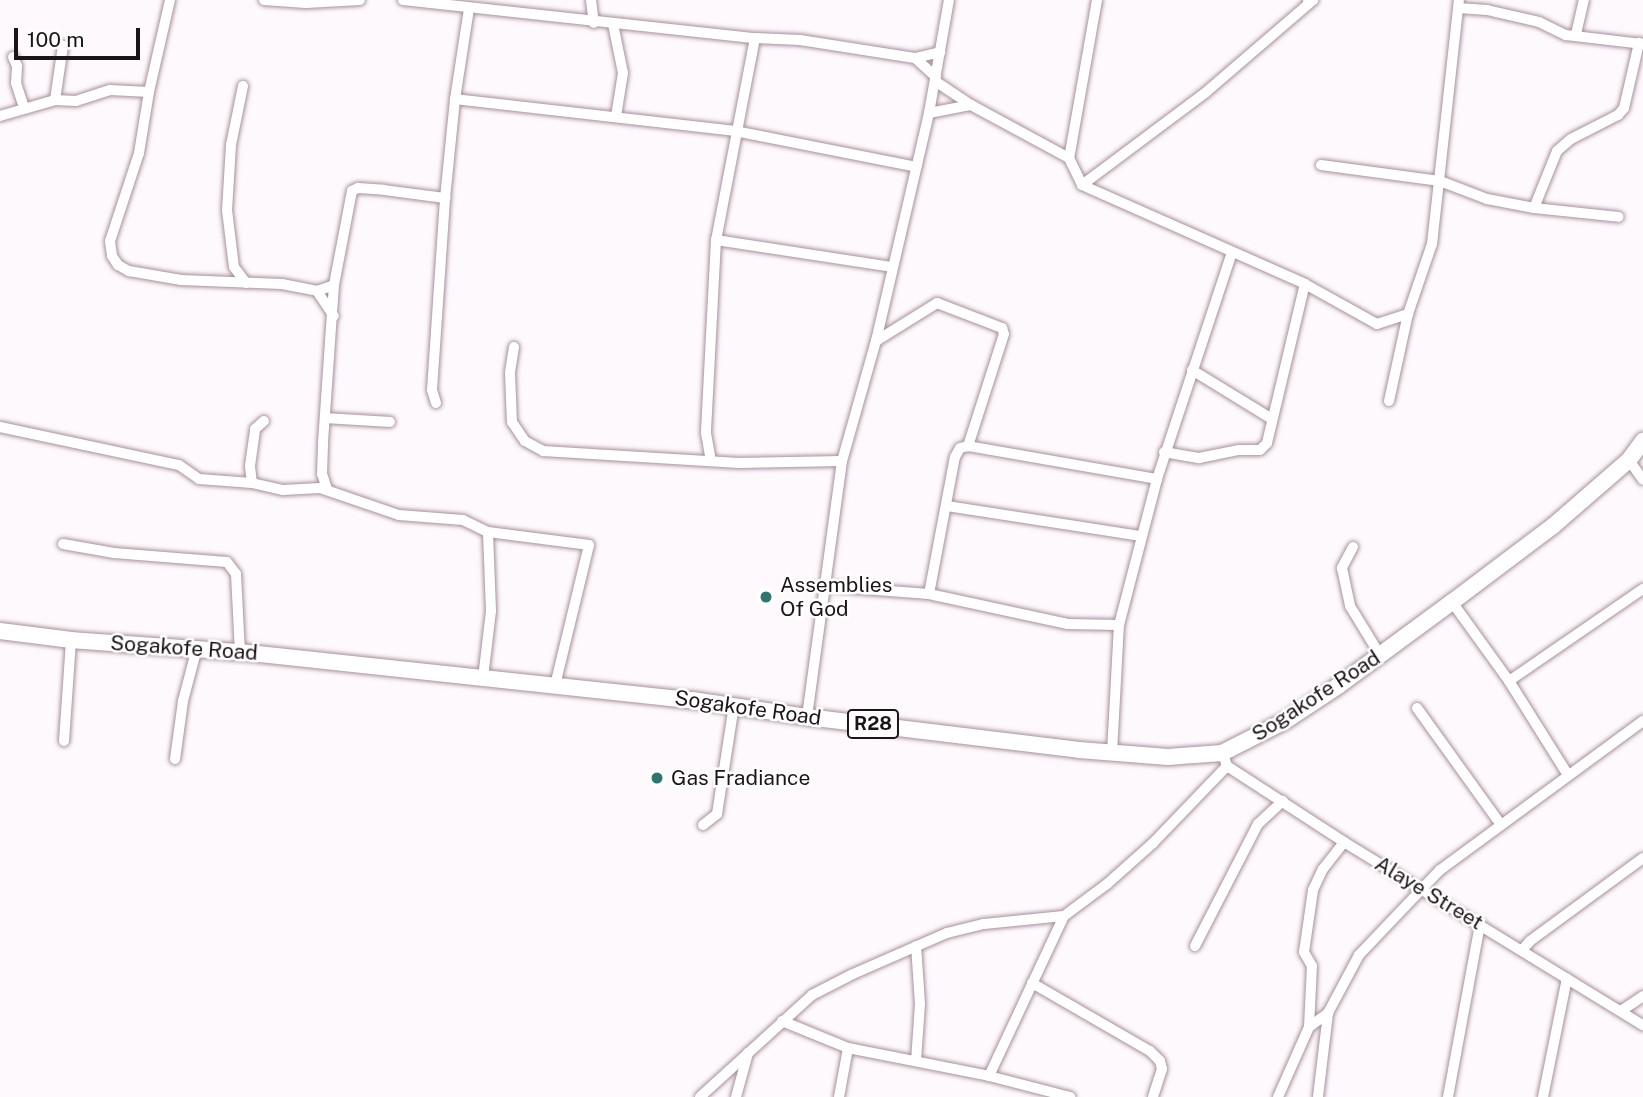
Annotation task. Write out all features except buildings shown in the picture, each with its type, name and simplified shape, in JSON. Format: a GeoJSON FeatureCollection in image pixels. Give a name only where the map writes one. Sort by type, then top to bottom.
{"type":"FeatureCollection","features":[{"type":"Feature","properties":{"kind":"main road","name":"Sogakofe Road"},"geometry":{"type":"LineString","coordinates":[[0,631],[71,640],[240,652],[483,678],[1112,752],[1225,759],[1380,655],[1553,526],[1629,460],[1643,441]]}},
{"type":"Feature","properties":{"kind":"street"},"geometry":{"type":"LineString","coordinates":[[170,0],[149,92],[139,153],[110,241],[112,256],[118,265],[129,271],[181,280],[282,284],[317,291],[334,285]]}},
{"type":"Feature","properties":{"kind":"street"},"geometry":{"type":"LineString","coordinates":[[264,0],[306,3],[360,0]]}},
{"type":"Feature","properties":{"kind":"street"},"geometry":{"type":"LineString","coordinates":[[402,0],[594,23],[800,40],[915,58],[940,52]]}},
{"type":"Feature","properties":{"kind":"street"},"geometry":{"type":"LineString","coordinates":[[592,0],[594,23]]}},
{"type":"Feature","properties":{"kind":"street"},"geometry":{"type":"LineString","coordinates":[[807,718],[842,461],[876,341],[929,113],[949,0]]}},
{"type":"Feature","properties":{"kind":"street"},"geometry":{"type":"LineString","coordinates":[[1069,159],[1097,0]]}},
{"type":"Feature","properties":{"kind":"street"},"geometry":{"type":"LineString","coordinates":[[1082,185],[1205,93],[1311,0]]}},
{"type":"Feature","properties":{"kind":"street"},"geometry":{"type":"LineString","coordinates":[[1576,34],[1584,0]]}},
{"type":"Feature","properties":{"kind":"street"},"geometry":{"type":"LineString","coordinates":[[1389,401],[1408,314],[1432,244],[1458,4],[1539,22],[1566,35],[1641,43],[1624,108],[1618,115],[1571,139],[1557,152],[1534,208]]}},
{"type":"Feature","properties":{"kind":"street"},"geometry":{"type":"LineString","coordinates":[[436,403],[432,390],[445,198],[455,99],[469,9]]}},
{"type":"Feature","properties":{"kind":"street"},"geometry":{"type":"LineString","coordinates":[[613,24],[623,73],[616,116]]}},
{"type":"Feature","properties":{"kind":"street"},"geometry":{"type":"LineString","coordinates":[[711,460],[706,432],[716,240],[755,38]]}},
{"type":"Feature","properties":{"kind":"street"},"geometry":{"type":"LineString","coordinates":[[55,100],[63,46]]}},
{"type":"Feature","properties":{"kind":"street"},"geometry":{"type":"LineString","coordinates":[[13,57],[24,108]]}},
{"type":"Feature","properties":{"kind":"street"},"geometry":{"type":"LineString","coordinates":[[915,58],[935,79],[971,105],[1069,159],[1082,185],[1305,284],[1377,324],[1408,314]]}},
{"type":"Feature","properties":{"kind":"street"},"geometry":{"type":"LineString","coordinates":[[243,86],[231,145],[227,210],[234,267],[246,283]]}},
{"type":"Feature","properties":{"kind":"street"},"geometry":{"type":"LineString","coordinates":[[0,116],[55,100],[76,101],[110,90],[149,92]]}},
{"type":"Feature","properties":{"kind":"street"},"geometry":{"type":"LineString","coordinates":[[455,99],[735,131],[916,167]]}},
{"type":"Feature","properties":{"kind":"street"},"geometry":{"type":"LineString","coordinates":[[929,113],[971,105]]}},
{"type":"Feature","properties":{"kind":"street"},"geometry":{"type":"LineString","coordinates":[[1321,165],[1440,181],[1487,199],[1534,208],[1619,217]]}},
{"type":"Feature","properties":{"kind":"street"},"geometry":{"type":"LineString","coordinates":[[327,489],[322,474],[334,285],[352,191],[358,188],[445,198]]}},
{"type":"Feature","properties":{"kind":"street"},"geometry":{"type":"LineString","coordinates":[[716,240],[893,267]]}},
{"type":"Feature","properties":{"kind":"street"},"geometry":{"type":"LineString","coordinates":[[1112,752],[1119,625],[1140,536],[1164,452],[1232,252]]}},
{"type":"Feature","properties":{"kind":"street"},"geometry":{"type":"LineString","coordinates":[[1164,452],[1199,458],[1239,450],[1260,450],[1267,443],[1305,284]]}},
{"type":"Feature","properties":{"kind":"street"},"geometry":{"type":"LineString","coordinates":[[317,291],[334,317]]}},
{"type":"Feature","properties":{"kind":"street"},"geometry":{"type":"LineString","coordinates":[[876,341],[937,303],[1002,328],[1004,334],[968,446]]}},
{"type":"Feature","properties":{"kind":"street"},"geometry":{"type":"LineString","coordinates":[[514,347],[510,373],[512,422],[525,441],[537,449],[605,457],[739,463],[842,461]]}},
{"type":"Feature","properties":{"kind":"street"},"geometry":{"type":"LineString","coordinates":[[1192,370],[1272,419]]}},
{"type":"Feature","properties":{"kind":"street"},"geometry":{"type":"LineString","coordinates":[[326,418],[390,422]]}},
{"type":"Feature","properties":{"kind":"street"},"geometry":{"type":"LineString","coordinates":[[252,483],[250,466],[255,429],[264,421]]}},
{"type":"Feature","properties":{"kind":"street"},"geometry":{"type":"LineString","coordinates":[[0,427],[179,465],[199,479],[252,483],[283,490],[327,489],[399,514],[463,520],[488,532],[589,545],[555,686]]}},
{"type":"Feature","properties":{"kind":"street"},"geometry":{"type":"LineString","coordinates":[[929,594],[955,457],[960,448],[968,446],[1157,479]]}},
{"type":"Feature","properties":{"kind":"street"},"geometry":{"type":"LineString","coordinates":[[1629,460],[1643,480]]}},
{"type":"Feature","properties":{"kind":"street"},"geometry":{"type":"LineString","coordinates":[[947,506],[1140,536]]}},
{"type":"Feature","properties":{"kind":"street"},"geometry":{"type":"LineString","coordinates":[[483,678],[491,611],[488,532]]}},
{"type":"Feature","properties":{"kind":"street"},"geometry":{"type":"LineString","coordinates":[[63,544],[114,553],[227,562],[236,574],[240,652]]}},
{"type":"Feature","properties":{"kind":"street"},"geometry":{"type":"LineString","coordinates":[[1353,547],[1342,568],[1350,606],[1380,655]]}},
{"type":"Feature","properties":{"kind":"street"},"geometry":{"type":"LineString","coordinates":[[825,586],[929,594],[1068,624],[1119,625]]}},
{"type":"Feature","properties":{"kind":"street"},"geometry":{"type":"LineString","coordinates":[[1509,681],[1643,589]]}},
{"type":"Feature","properties":{"kind":"street"},"geometry":{"type":"LineString","coordinates":[[1452,602],[1509,681],[1568,775]]}},
{"type":"Feature","properties":{"kind":"street"},"geometry":{"type":"LineString","coordinates":[[64,741],[71,640]]}},
{"type":"Feature","properties":{"kind":"street"},"geometry":{"type":"LineString","coordinates":[[175,759],[183,701],[197,648]]}},
{"type":"Feature","properties":{"kind":"street"},"geometry":{"type":"LineString","coordinates":[[703,825],[717,814],[734,706]]}},
{"type":"Feature","properties":{"kind":"street"},"geometry":{"type":"LineString","coordinates":[[1417,708],[1501,825]]}},
{"type":"Feature","properties":{"kind":"street"},"geometry":{"type":"LineString","coordinates":[[1318,1097],[1328,1013],[1359,955],[1421,888],[1501,825],[1643,721]]}},
{"type":"Feature","properties":{"kind":"street"},"geometry":{"type":"LineString","coordinates":[[989,1076],[1064,916],[1107,884],[1153,843],[1225,759]]}},
{"type":"Feature","properties":{"kind":"street","name":"Alaye Street"},"geometry":{"type":"LineString","coordinates":[[1225,759],[1344,842],[1643,1024]]}},
{"type":"Feature","properties":{"kind":"street"},"geometry":{"type":"LineString","coordinates":[[1195,946],[1258,824],[1283,801]]}},
{"type":"Feature","properties":{"kind":"street"},"geometry":{"type":"LineString","coordinates":[[1278,1097],[1309,1027],[1312,966],[1304,952],[1312,890],[1323,869],[1344,842]]}},
{"type":"Feature","properties":{"kind":"street"},"geometry":{"type":"LineString","coordinates":[[1522,950],[1643,858]]}},
{"type":"Feature","properties":{"kind":"street"},"geometry":{"type":"LineString","coordinates":[[700,1097],[812,995],[947,933],[984,925],[1064,916]]}},
{"type":"Feature","properties":{"kind":"street"},"geometry":{"type":"LineString","coordinates":[[1448,1097],[1480,924]]}},
{"type":"Feature","properties":{"kind":"street"},"geometry":{"type":"LineString","coordinates":[[916,947],[920,1004],[916,1061]]}},
{"type":"Feature","properties":{"kind":"street"},"geometry":{"type":"LineString","coordinates":[[1543,1097],[1567,978]]}},
{"type":"Feature","properties":{"kind":"street"},"geometry":{"type":"LineString","coordinates":[[1032,983],[1150,1051],[1160,1061],[1162,1069],[1153,1097]]}},
{"type":"Feature","properties":{"kind":"street"},"geometry":{"type":"LineString","coordinates":[[1621,1011],[1643,996]]}},
{"type":"Feature","properties":{"kind":"street"},"geometry":{"type":"LineString","coordinates":[[1309,1027],[1328,1013]]}},
{"type":"Feature","properties":{"kind":"street"},"geometry":{"type":"LineString","coordinates":[[782,1021],[848,1048],[989,1076],[1070,1097]]}},
{"type":"Feature","properties":{"kind":"street"},"geometry":{"type":"LineString","coordinates":[[839,1097],[848,1048]]}},
{"type":"Feature","properties":{"kind":"street"},"geometry":{"type":"LineString","coordinates":[[736,1097],[748,1052]]}},
{"type":"Feature","properties":{"kind":"place","name":"Assemblies Of God"},"geometry":{"type":"Point","coordinates":[766,597]}},
{"type":"Feature","properties":{"kind":"place","name":"Gas Fradiance"},"geometry":{"type":"Point","coordinates":[657,778]}}]}
